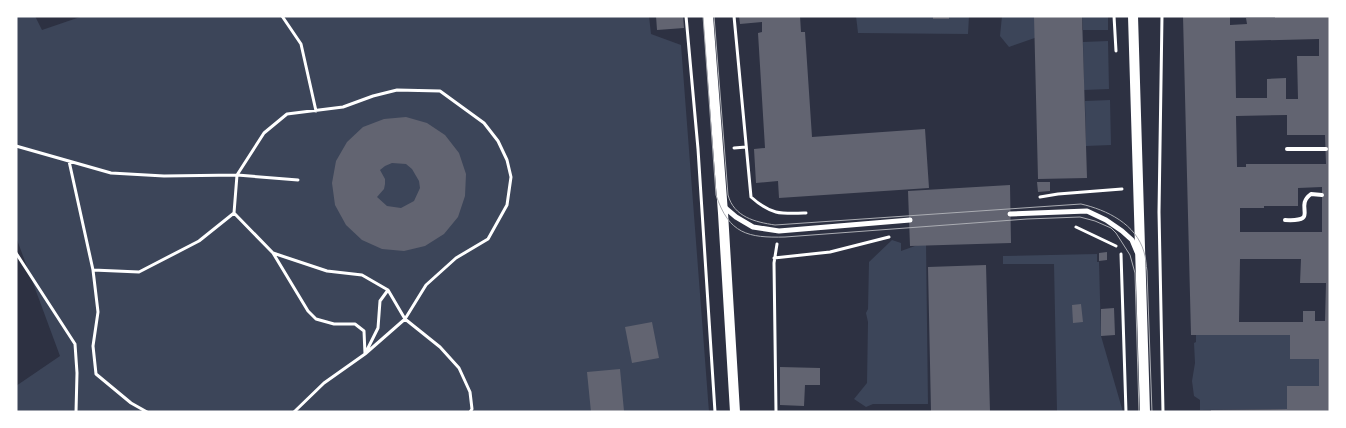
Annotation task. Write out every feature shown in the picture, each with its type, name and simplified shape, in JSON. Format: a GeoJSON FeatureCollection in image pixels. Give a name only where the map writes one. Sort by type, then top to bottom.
{"type":"FeatureCollection","features":[{"type":"Feature","properties":{"kind":"main road"},"geometry":{"type":"LineString","coordinates":[[708,16],[735,412]]}},
{"type":"Feature","properties":{"kind":"main road"},"geometry":{"type":"LineString","coordinates":[[1133,16],[1145,412]]}},
{"type":"Feature","properties":{"kind":"street"},"geometry":{"type":"LineString","coordinates":[[722,205],[736,217],[753,227],[779,231],[910,220]]}},
{"type":"Feature","properties":{"kind":"street"},"geometry":{"type":"LineString","coordinates":[[1010,214],[1087,211],[1106,220],[1132,240],[1140,260]]}},
{"type":"Feature","properties":{"kind":"lane"},"geometry":{"type":"LineString","coordinates":[[1287,149],[1326,149]]}},
{"type":"Feature","properties":{"kind":"lane"},"geometry":{"type":"LineString","coordinates":[[1285,220],[1303,220],[1304,202],[1307,197],[1311,194],[1322,195]]}},
{"type":"Feature","properties":{"kind":"path"},"geometry":{"type":"LineString","coordinates":[[282,16],[301,44],[316,111]]}},
{"type":"Feature","properties":{"kind":"path"},"geometry":{"type":"LineString","coordinates":[[686,16],[698,149],[715,412]]}},
{"type":"Feature","properties":{"kind":"path"},"geometry":{"type":"LineString","coordinates":[[734,16],[751,197],[763,208],[783,214]]}},
{"type":"Feature","properties":{"kind":"path"},"geometry":{"type":"LineString","coordinates":[[1162,16],[1159,212],[1163,412]]}},
{"type":"Feature","properties":{"kind":"path"},"geometry":{"type":"LineString","coordinates":[[93,270],[139,272],[199,241],[234,214],[237,175],[264,133],[286,114],[343,107],[397,90],[440,91],[473,113],[498,140],[507,160],[511,177],[506,205],[488,239],[456,258],[426,285],[406,319],[365,354],[324,383],[294,412]]}},
{"type":"Feature","properties":{"kind":"path"},"geometry":{"type":"LineString","coordinates":[[16,146],[110,173],[164,176],[237,175],[298,180]]}},
{"type":"Feature","properties":{"kind":"path"},"geometry":{"type":"LineString","coordinates":[[741,148],[746,147]]}},
{"type":"Feature","properties":{"kind":"path"},"geometry":{"type":"LineString","coordinates":[[69,161],[93,270],[98,312],[93,346],[96,374],[131,404],[147,412]]}},
{"type":"Feature","properties":{"kind":"path"},"geometry":{"type":"LineString","coordinates":[[1039,198],[1058,194],[1122,189]]}},
{"type":"Feature","properties":{"kind":"path"},"geometry":{"type":"LineString","coordinates":[[234,214],[273,253],[308,311],[316,319],[334,324],[355,324],[364,331],[365,354]]}},
{"type":"Feature","properties":{"kind":"path"},"geometry":{"type":"LineString","coordinates":[[1069,227],[1078,227],[1121,249],[1126,412]]}},
{"type":"Feature","properties":{"kind":"path"},"geometry":{"type":"LineString","coordinates":[[776,412],[774,258],[830,252],[893,236]]}},
{"type":"Feature","properties":{"kind":"path"},"geometry":{"type":"LineString","coordinates":[[16,253],[75,344],[77,373],[76,412]]}},
{"type":"Feature","properties":{"kind":"path"},"geometry":{"type":"LineString","coordinates":[[273,253],[327,271],[362,276],[388,290],[406,319],[440,347],[459,368],[470,392],[472,409],[470,412]]}},
{"type":"Feature","properties":{"kind":"path"},"geometry":{"type":"LineString","coordinates":[[365,354],[378,328],[380,301],[388,290]]}},
{"type":"Feature","properties":{"kind":"shaded area"},"geometry":{"type":"Polygon","coordinates":[[[16,16],[35,16],[42,30],[83,16],[649,16],[651,34],[681,45],[709,412],[16,412],[16,386],[60,356],[16,237],[16,16]]]}},
{"type":"Feature","properties":{"kind":"shaded area"},"geometry":{"type":"Polygon","coordinates":[[[856,16],[969,16],[968,34],[858,33],[856,16]]]}},
{"type":"Feature","properties":{"kind":"shaded area"},"geometry":{"type":"Polygon","coordinates":[[[1002,16],[1061,16],[1046,34],[1009,47],[1000,36],[1002,16]]]}},
{"type":"Feature","properties":{"kind":"shaded area"},"geometry":{"type":"Polygon","coordinates":[[[1082,16],[1108,16],[1108,30],[1083,30],[1082,16]]]}},
{"type":"Feature","properties":{"kind":"shaded area"},"geometry":{"type":"Polygon","coordinates":[[[1108,41],[1109,89],[1084,90],[1083,42],[1108,41]]]}},
{"type":"Feature","properties":{"kind":"shaded area"},"geometry":{"type":"Polygon","coordinates":[[[1110,100],[1111,145],[1086,146],[1085,101],[1110,100]]]}},
{"type":"Feature","properties":{"kind":"shaded area"},"geometry":{"type":"Polygon","coordinates":[[[892,240],[901,243],[901,251],[926,242],[928,404],[873,404],[866,407],[854,399],[867,383],[868,322],[866,313],[868,309],[869,262],[892,240]]]}},
{"type":"Feature","properties":{"kind":"shaded area"},"geometry":{"type":"Polygon","coordinates":[[[1097,254],[1097,262],[1099,262],[1101,336],[1123,412],[1057,412],[1054,264],[1003,264],[1003,256],[1097,254]]]}},
{"type":"Feature","properties":{"kind":"shaded area"},"geometry":{"type":"Polygon","coordinates":[[[1196,335],[1290,335],[1290,359],[1319,359],[1319,386],[1287,386],[1287,409],[1200,410],[1200,400],[1194,396],[1192,381],[1196,335]]]}},
{"type":"Feature","properties":{"kind":"building"},"geometry":{"type":"Polygon","coordinates":[[[656,16],[683,16],[684,28],[657,30],[656,16]]]}},
{"type":"Feature","properties":{"kind":"building"},"geometry":{"type":"Polygon","coordinates":[[[739,16],[800,16],[801,32],[805,32],[812,137],[925,129],[929,188],[779,198],[778,181],[756,183],[754,149],[765,148],[758,33],[762,32],[762,22],[740,24],[739,16]]]}},
{"type":"Feature","properties":{"kind":"building"},"geometry":{"type":"Polygon","coordinates":[[[933,16],[949,16],[949,19],[933,19],[933,16]]]}},
{"type":"Feature","properties":{"kind":"building"},"geometry":{"type":"Polygon","coordinates":[[[1034,16],[1082,16],[1087,178],[1038,179],[1034,16]]]}},
{"type":"Feature","properties":{"kind":"building"},"geometry":{"type":"Polygon","coordinates":[[[1183,16],[1230,16],[1230,25],[1247,24],[1246,18],[1330,16],[1330,412],[1211,412],[1211,410],[1287,409],[1287,386],[1319,386],[1319,359],[1290,359],[1290,335],[1191,335],[1183,16]],[[1319,39],[1235,41],[1236,98],[1267,98],[1267,79],[1286,78],[1286,99],[1298,99],[1297,56],[1319,56],[1319,39]],[[1287,115],[1236,116],[1237,167],[1246,167],[1246,164],[1326,164],[1325,135],[1287,135],[1287,115]],[[1322,187],[1298,188],[1298,206],[1240,208],[1240,232],[1322,232],[1322,187]],[[1240,259],[1239,322],[1303,322],[1303,311],[1315,311],[1315,321],[1325,321],[1326,283],[1300,283],[1301,259],[1240,259]]]}},
{"type":"Feature","properties":{"kind":"building"},"geometry":{"type":"Polygon","coordinates":[[[406,117],[427,123],[445,135],[459,153],[466,174],[465,196],[458,217],[444,234],[425,246],[404,251],[382,249],[362,240],[346,225],[335,205],[332,183],[336,161],[347,142],[363,127],[384,119],[406,117]],[[392,163],[380,170],[385,179],[385,184],[384,189],[377,197],[387,206],[401,208],[414,201],[420,188],[419,181],[412,169],[406,164],[392,163]]]}},
{"type":"Feature","properties":{"kind":"building"},"geometry":{"type":"Polygon","coordinates":[[[1037,182],[1050,182],[1050,191],[1038,192],[1037,182]]]}},
{"type":"Feature","properties":{"kind":"building"},"geometry":{"type":"Polygon","coordinates":[[[1010,185],[1011,243],[910,246],[908,191],[1010,185]]]}},
{"type":"Feature","properties":{"kind":"building"},"geometry":{"type":"Polygon","coordinates":[[[1107,252],[1107,260],[1099,261],[1099,253],[1107,252]]]}},
{"type":"Feature","properties":{"kind":"building"},"geometry":{"type":"Polygon","coordinates":[[[986,265],[990,412],[931,412],[928,267],[986,265]]]}},
{"type":"Feature","properties":{"kind":"building"},"geometry":{"type":"Polygon","coordinates":[[[1081,304],[1083,322],[1073,323],[1072,305],[1081,304]]]}},
{"type":"Feature","properties":{"kind":"building"},"geometry":{"type":"Polygon","coordinates":[[[1114,308],[1115,335],[1101,336],[1101,309],[1114,308]]]}},
{"type":"Feature","properties":{"kind":"building"},"geometry":{"type":"Polygon","coordinates":[[[652,322],[659,358],[632,363],[625,327],[652,322]]]}},
{"type":"Feature","properties":{"kind":"building"},"geometry":{"type":"Polygon","coordinates":[[[780,367],[820,368],[820,385],[805,385],[804,406],[780,405],[780,367]]]}},
{"type":"Feature","properties":{"kind":"building"},"geometry":{"type":"Polygon","coordinates":[[[620,369],[624,411],[591,412],[587,372],[620,369]]]}},
{"type":"Feature","properties":{"kind":"tram line"},"geometry":{"type":"LineString","coordinates":[[703,16],[716,195],[721,208],[734,226],[750,234],[785,237],[1027,219],[1080,217],[1111,228],[1130,255],[1135,273],[1139,412]]}},
{"type":"Feature","properties":{"kind":"tram line"},"geometry":{"type":"LineString","coordinates":[[714,16],[728,195],[735,209],[753,220],[775,225],[1081,204],[1110,214],[1127,226],[1140,242],[1144,252],[1147,271],[1152,412]]}}]}
